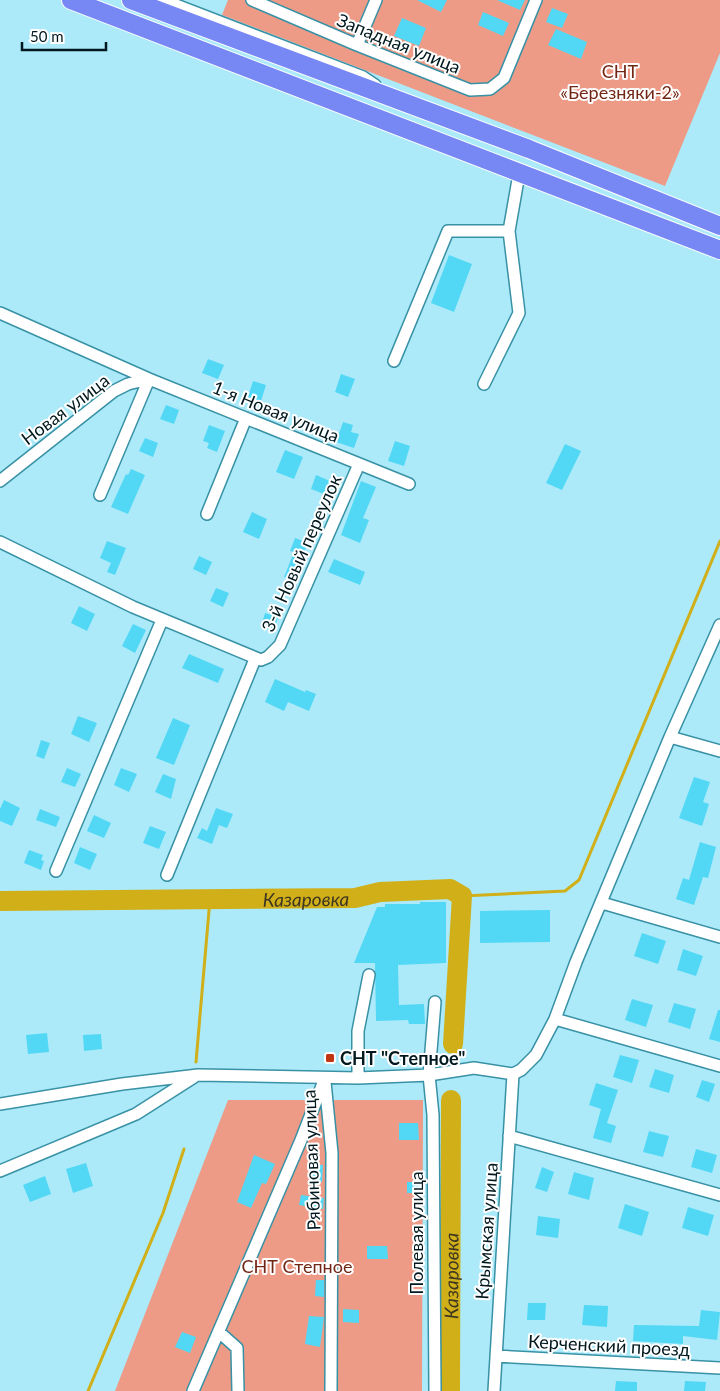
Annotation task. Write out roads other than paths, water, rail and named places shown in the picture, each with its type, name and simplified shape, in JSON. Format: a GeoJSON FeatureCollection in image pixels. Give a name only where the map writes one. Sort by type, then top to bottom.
{"type":"FeatureCollection","features":[{"type":"Feature","properties":{"kind":"highway"},"geometry":{"type":"LineString","coordinates":[[71,0],[720,250]]}},
{"type":"Feature","properties":{"kind":"highway"},"geometry":{"type":"LineString","coordinates":[[131,0],[529,149],[720,226]]}},
{"type":"Feature","properties":{"kind":"highway"},"geometry":{"type":"LineString","coordinates":[[519,174],[529,149]]}},
{"type":"Feature","properties":{"kind":"street"},"geometry":{"type":"LineString","coordinates":[[163,0],[362,77],[400,100]]}},
{"type":"Feature","properties":{"kind":"street","name":"Западная улица"},"geometry":{"type":"LineString","coordinates":[[252,0],[269,3],[357,45],[470,90],[490,89],[504,78],[536,0]]}},
{"type":"Feature","properties":{"kind":"street"},"geometry":{"type":"LineString","coordinates":[[357,45],[376,0]]}},
{"type":"Feature","properties":{"kind":"street"},"geometry":{"type":"LineString","coordinates":[[484,384],[519,313],[510,231],[519,174]]}},
{"type":"Feature","properties":{"kind":"street"},"geometry":{"type":"LineString","coordinates":[[394,361],[448,231],[510,231]]}},
{"type":"Feature","properties":{"kind":"street","name":"1-я Новая улица"},"geometry":{"type":"LineString","coordinates":[[0,313],[149,379],[409,484]]}},
{"type":"Feature","properties":{"kind":"street"},"geometry":{"type":"LineString","coordinates":[[100,495],[149,379]]}},
{"type":"Feature","properties":{"kind":"street","name":"Новая улица"},"geometry":{"type":"LineString","coordinates":[[0,481],[114,391],[128,384],[149,379]]}},
{"type":"Feature","properties":{"kind":"street"},"geometry":{"type":"LineString","coordinates":[[208,514],[246,418]]}},
{"type":"Feature","properties":{"kind":"street","name":"3-й Новый переулок"},"geometry":{"type":"LineString","coordinates":[[254,659],[268,657],[280,645],[359,464]]}},
{"type":"Feature","properties":{"kind":"street"},"geometry":{"type":"LineString","coordinates":[[0,542],[133,607],[254,659],[167,875]]}},
{"type":"Feature","properties":{"kind":"street"},"geometry":{"type":"LineString","coordinates":[[56,871],[162,620]]}},
{"type":"Feature","properties":{"kind":"street"},"geometry":{"type":"LineString","coordinates":[[0,1104],[122,1084],[198,1075],[358,1078],[429,1075],[474,1068],[513,1074],[536,1055],[555,1020],[670,737],[720,625]]}},
{"type":"Feature","properties":{"kind":"street"},"geometry":{"type":"LineString","coordinates":[[670,737],[720,751]]}},
{"type":"Feature","properties":{"kind":"street"},"geometry":{"type":"LineString","coordinates":[[602,903],[720,937]]}},
{"type":"Feature","properties":{"kind":"street"},"geometry":{"type":"LineString","coordinates":[[358,1078],[358,1031],[369,975]]}},
{"type":"Feature","properties":{"kind":"street","name":"Полевая улица"},"geometry":{"type":"LineString","coordinates":[[434,1391],[433,1115],[429,1075],[436,1002]]}},
{"type":"Feature","properties":{"kind":"street"},"geometry":{"type":"LineString","coordinates":[[555,1020],[720,1066]]}},
{"type":"Feature","properties":{"kind":"street","name":"Крымская улица"},"geometry":{"type":"LineString","coordinates":[[494,1391],[513,1074]]}},
{"type":"Feature","properties":{"kind":"street"},"geometry":{"type":"LineString","coordinates":[[0,1171],[136,1114],[198,1075]]}},
{"type":"Feature","properties":{"kind":"street"},"geometry":{"type":"LineString","coordinates":[[194,1391],[301,1140],[325,1078]]}},
{"type":"Feature","properties":{"kind":"street","name":"Рябиновая улица"},"geometry":{"type":"LineString","coordinates":[[325,1078],[332,1153],[331,1391]]}},
{"type":"Feature","properties":{"kind":"street"},"geometry":{"type":"LineString","coordinates":[[509,1136],[720,1195]]}},
{"type":"Feature","properties":{"kind":"street"},"geometry":{"type":"LineString","coordinates":[[218,1332],[237,1348],[238,1391]]}},
{"type":"Feature","properties":{"kind":"street","name":"Керченский проезд"},"geometry":{"type":"LineString","coordinates":[[496,1356],[720,1368]]}},
{"type":"Feature","properties":{"kind":"waterway"},"geometry":{"type":"LineString","coordinates":[[462,896],[565,891],[579,880],[720,541]]}},
{"type":"Feature","properties":{"kind":"waterway","name":"Казаровка"},"geometry":{"type":"LineString","coordinates":[[0,901],[355,898],[380,892],[450,889],[462,896],[453,1044]]}},
{"type":"Feature","properties":{"kind":"waterway"},"geometry":{"type":"LineString","coordinates":[[196,1062],[210,899]]}},
{"type":"Feature","properties":{"kind":"waterway","name":"Казаровка"},"geometry":{"type":"LineString","coordinates":[[450,1391],[451,1100]]}},
{"type":"Feature","properties":{"kind":"waterway"},"geometry":{"type":"LineString","coordinates":[[88,1391],[163,1213],[184,1149]]}},
{"type":"Feature","properties":{"kind":"place","name":"СНТ \"Степное\""},"geometry":{"type":"Point","coordinates":[330,1058]}},
{"type":"Feature","properties":{"kind":"park label","name":"СНТ «Березняки-2»"},"geometry":{"type":"Point","coordinates":[620,81]}},
{"type":"Feature","properties":{"kind":"park label","name":"СНТ Степное"},"geometry":{"type":"Point","coordinates":[297,1266]}}]}
